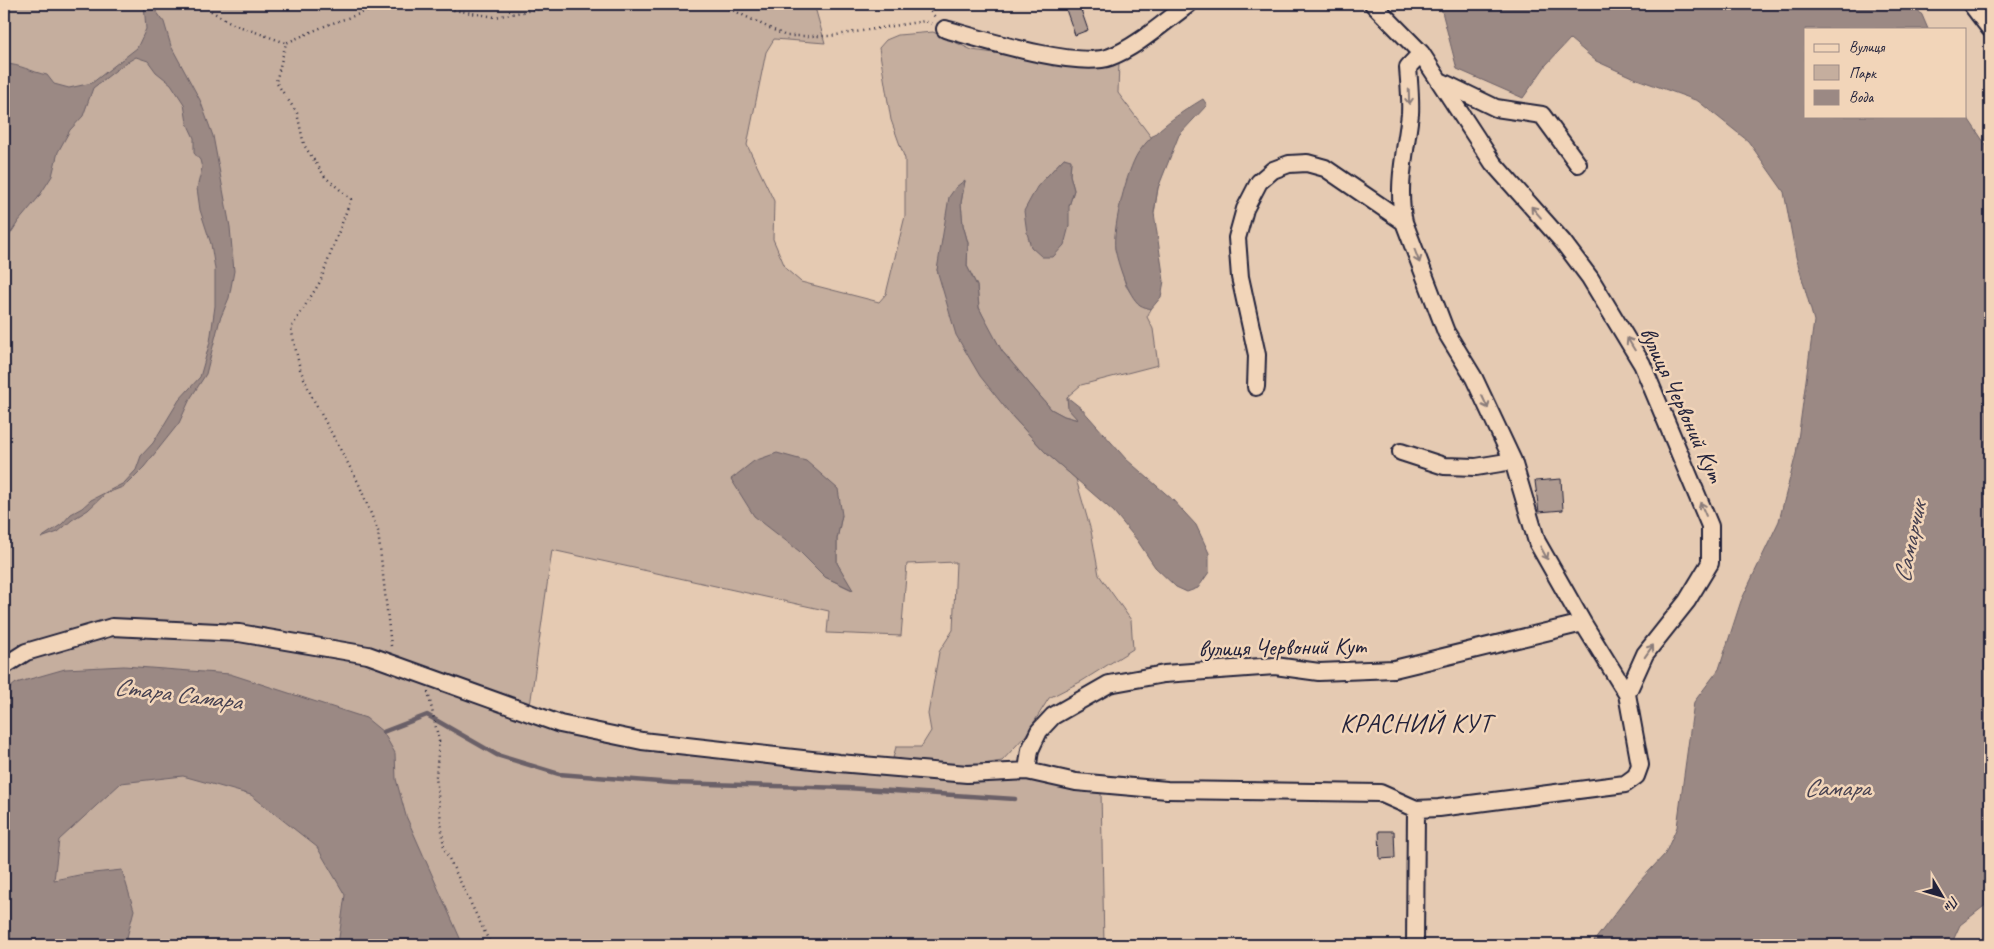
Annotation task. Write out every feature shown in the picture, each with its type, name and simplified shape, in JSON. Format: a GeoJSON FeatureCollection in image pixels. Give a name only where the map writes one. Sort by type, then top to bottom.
{"type":"FeatureCollection","features":[{"type":"Feature","properties":{"kind":"street"},"geometry":{"type":"LineString","coordinates":[[945,29],[1023,50],[1088,61],[1109,58],[1129,48],[1189,4]]}},
{"type":"Feature","properties":{"kind":"street","name":"вулиця Червоний Кут"},"geometry":{"type":"LineString","coordinates":[[1373,4],[1421,53],[1494,163],[1563,242],[1590,278],[1642,364],[1710,526],[1710,563],[1687,601],[1646,654],[1627,694]]}},
{"type":"Feature","properties":{"kind":"street"},"geometry":{"type":"LineString","coordinates":[[1971,4],[1990,29]]}},
{"type":"Feature","properties":{"kind":"street"},"geometry":{"type":"LineString","coordinates":[[4,666],[26,652],[112,627],[239,633],[368,655],[560,724],[642,740],[839,763],[957,773],[1027,771],[1076,782],[1166,790],[1380,793],[1416,809],[1439,808],[1625,784],[1636,776],[1640,765],[1627,694],[1583,623],[1537,542],[1513,461],[1474,378],[1446,332],[1404,222],[1400,203],[1402,165],[1410,112],[1408,67],[1421,53]]}},
{"type":"Feature","properties":{"kind":"street"},"geometry":{"type":"LineString","coordinates":[[1440,81],[1496,108],[1542,115],[1578,164]]}},
{"type":"Feature","properties":{"kind":"street"},"geometry":{"type":"LineString","coordinates":[[1256,387],[1257,355],[1240,277],[1237,238],[1245,209],[1259,182],[1273,170],[1290,164],[1307,163],[1325,168],[1404,222]]}},
{"type":"Feature","properties":{"kind":"street"},"geometry":{"type":"LineString","coordinates":[[1401,452],[1444,466],[1476,467],[1513,461]]}},
{"type":"Feature","properties":{"kind":"street","name":"вулиця Червоний Кут"},"geometry":{"type":"LineString","coordinates":[[1027,771],[1030,750],[1039,731],[1052,716],[1109,684],[1164,674],[1275,666],[1319,672],[1394,668],[1583,623]]}},
{"type":"Feature","properties":{"kind":"street"},"geometry":{"type":"LineString","coordinates":[[1415,945],[1416,809]]}},
{"type":"Feature","properties":{"kind":"path"},"geometry":{"type":"LineString","coordinates":[[211,11],[233,24],[286,43],[371,10],[414,4]]}},
{"type":"Feature","properties":{"kind":"path"},"geometry":{"type":"LineString","coordinates":[[420,4],[495,17],[565,4]]}},
{"type":"Feature","properties":{"kind":"path"},"geometry":{"type":"LineString","coordinates":[[720,4],[786,36],[830,36],[925,21],[945,29]]}},
{"type":"Feature","properties":{"kind":"path"},"geometry":{"type":"LineString","coordinates":[[286,43],[276,82],[296,113],[304,145],[326,177],[351,199],[320,282],[291,328],[300,369],[312,397],[358,482],[378,531],[394,664]]}},
{"type":"Feature","properties":{"kind":"path"},"geometry":{"type":"LineString","coordinates":[[425,676],[439,741],[436,777],[444,848],[491,945]]}},
{"type":"Feature","properties":{"kind":"green space"},"geometry":{"type":"Polygon","coordinates":[[[4,4],[814,4],[825,43],[774,39],[766,52],[747,145],[774,201],[773,239],[786,269],[801,282],[879,302],[886,294],[905,216],[905,159],[891,120],[879,48],[886,40],[898,35],[933,32],[972,50],[1096,67],[1119,62],[1118,93],[1151,137],[1167,132],[1165,165],[1158,188],[1154,213],[1119,212],[1115,248],[1126,286],[1139,304],[1151,309],[1147,317],[1153,329],[1158,365],[1081,385],[1067,397],[1079,420],[1064,416],[1051,409],[1002,351],[987,326],[979,307],[977,286],[967,266],[968,243],[963,225],[961,203],[965,181],[937,270],[1011,415],[1046,453],[1076,479],[1091,531],[1099,575],[1131,620],[1133,649],[1082,681],[1049,698],[1026,735],[1002,761],[964,767],[893,758],[896,747],[921,747],[931,731],[928,714],[939,652],[953,630],[956,562],[907,564],[901,636],[827,633],[829,611],[552,550],[530,706],[524,718],[652,750],[1017,779],[1101,791],[1104,945],[4,945],[4,4]],[[1064,158],[1037,187],[1069,206],[1074,190],[1070,175],[1071,161],[1064,158]],[[842,515],[799,551],[825,577],[852,590],[837,563],[837,539],[842,515]]]}},
{"type":"Feature","properties":{"kind":"water"},"geometry":{"type":"Polygon","coordinates":[[[144,4],[151,4],[164,22],[171,46],[200,100],[213,136],[230,227],[234,271],[229,298],[220,319],[206,374],[190,399],[179,423],[144,467],[125,486],[105,494],[88,510],[58,532],[41,538],[62,524],[71,514],[91,500],[124,483],[136,470],[141,456],[153,443],[179,400],[200,377],[210,342],[215,306],[215,269],[211,244],[200,210],[197,188],[202,168],[200,160],[194,153],[194,138],[187,123],[184,104],[171,84],[156,72],[148,61],[136,57],[93,88],[83,116],[70,130],[58,152],[52,176],[4,244],[4,114],[7,100],[4,97],[4,64],[15,65],[47,75],[54,84],[69,88],[92,83],[137,48],[146,29],[144,4]]]}},
{"type":"Feature","properties":{"kind":"water","name":"Самара"},"geometry":{"type":"Polygon","coordinates":[[[1440,4],[1913,4],[1922,15],[1928,28],[1804,28],[1804,118],[1966,118],[1966,115],[1990,151],[1990,898],[1988,903],[1960,925],[1951,945],[1591,945],[1639,882],[1665,854],[1677,827],[1694,702],[1719,669],[1741,601],[1779,521],[1796,454],[1814,321],[1796,257],[1784,192],[1748,141],[1698,101],[1634,78],[1596,61],[1570,39],[1546,65],[1523,98],[1457,69],[1440,4]]]}},
{"type":"Feature","properties":{"kind":"water"},"geometry":{"type":"Polygon","coordinates":[[[1203,99],[1207,105],[1179,135],[1158,188],[1154,213],[1164,281],[1161,297],[1151,309],[1140,305],[1131,295],[1116,255],[1116,228],[1121,200],[1129,172],[1144,145],[1168,123],[1203,99]]]}},
{"type":"Feature","properties":{"kind":"water"},"geometry":{"type":"Polygon","coordinates":[[[1064,158],[1071,160],[1070,175],[1074,190],[1069,206],[1069,226],[1064,245],[1053,257],[1042,257],[1031,247],[1024,211],[1037,187],[1064,158]]]}},
{"type":"Feature","properties":{"kind":"water"},"geometry":{"type":"Polygon","coordinates":[[[965,180],[961,203],[963,225],[968,243],[967,266],[977,286],[979,308],[1002,351],[1051,409],[1064,416],[1078,420],[1068,409],[1067,397],[1081,408],[1126,459],[1172,499],[1196,525],[1209,553],[1209,572],[1198,588],[1187,592],[1176,587],[1155,567],[1137,540],[1114,512],[1046,453],[1011,415],[980,376],[956,335],[937,270],[949,197],[956,187],[965,180]]]}},
{"type":"Feature","properties":{"kind":"water"},"geometry":{"type":"Polygon","coordinates":[[[777,453],[806,461],[838,489],[842,515],[837,539],[837,563],[853,590],[825,577],[799,551],[754,516],[731,479],[754,461],[777,453]]]}},
{"type":"Feature","properties":{"kind":"water","name":"Стара Самара"},"geometry":{"type":"Polygon","coordinates":[[[124,666],[230,674],[366,718],[383,732],[395,753],[396,779],[406,816],[463,945],[338,945],[345,895],[317,847],[251,795],[183,776],[121,783],[59,840],[54,880],[84,874],[122,870],[134,910],[125,945],[4,945],[4,693],[16,683],[65,669],[124,666]]]}},
{"type":"Feature","properties":{"kind":"building"},"geometry":{"type":"Polygon","coordinates":[[[1064,4],[1079,4],[1088,30],[1075,35],[1064,4]]]}},
{"type":"Feature","properties":{"kind":"building"},"geometry":{"type":"Polygon","coordinates":[[[1561,479],[1563,510],[1539,512],[1535,481],[1561,479]]]}},
{"type":"Feature","properties":{"kind":"building"},"geometry":{"type":"Polygon","coordinates":[[[1379,831],[1394,831],[1395,858],[1380,859],[1379,831]]]}},
{"type":"Feature","properties":{"kind":"waterway"},"geometry":{"type":"LineString","coordinates":[[383,732],[427,715],[497,755],[559,774],[672,783],[847,788],[1015,799]]}},
{"type":"Feature","properties":{"kind":"district","name":"КРАСНИЙ КУТ"},"geometry":{"type":"Point","coordinates":[1416,723]}},
{"type":"Feature","properties":{"kind":"water label","name":"Самарчик"},"geometry":{"type":"Point","coordinates":[1909,542]}}]}
